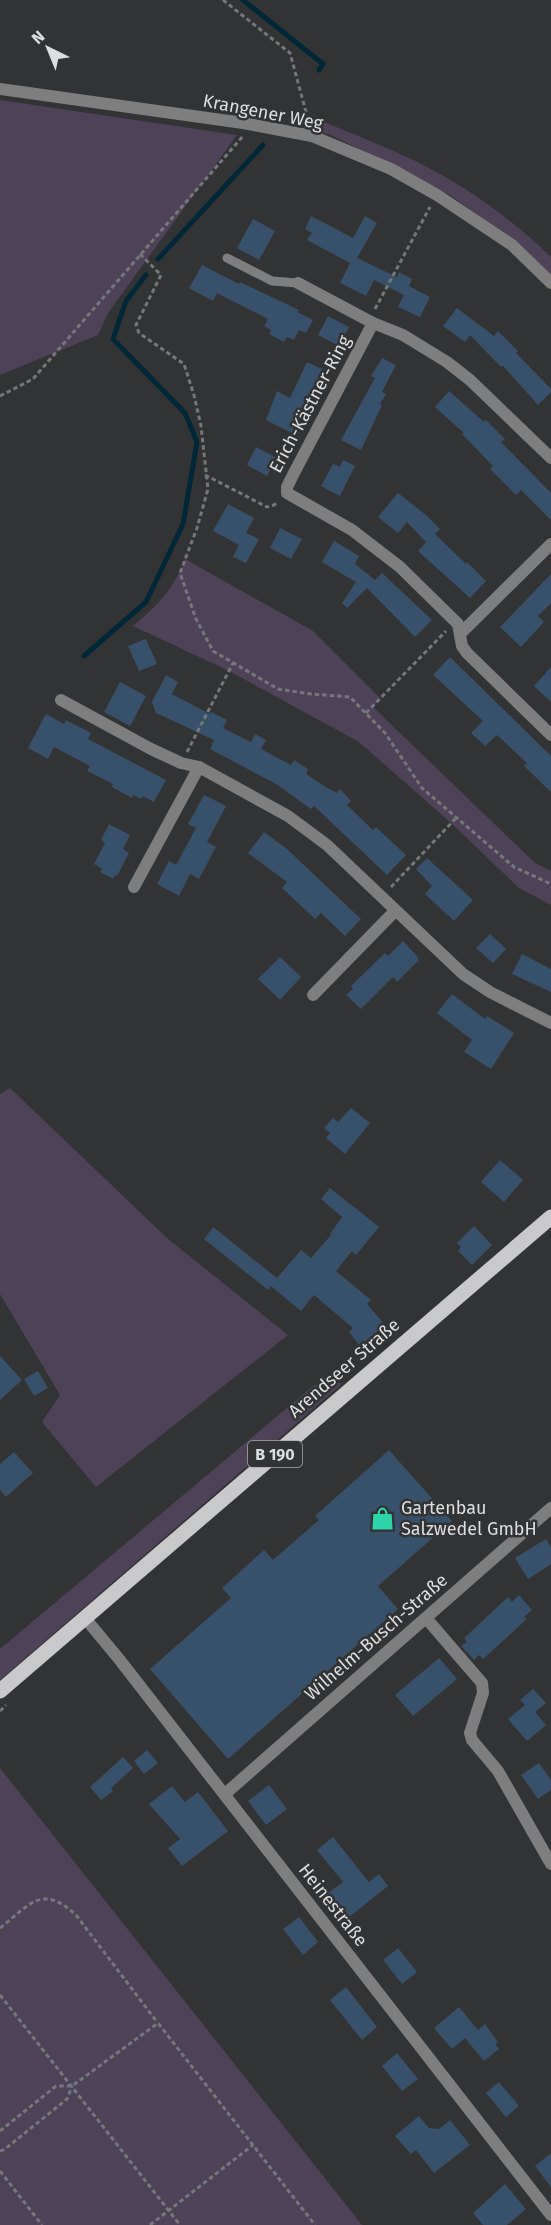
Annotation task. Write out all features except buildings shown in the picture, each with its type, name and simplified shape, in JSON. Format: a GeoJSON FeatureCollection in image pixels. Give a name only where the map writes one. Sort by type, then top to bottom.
{"type":"FeatureCollection","features":[{"type":"Feature","properties":{"kind":"main road","name":"Arendseer Straße"},"geometry":{"type":"LineString","coordinates":[[0,1691],[551,1217]]}},
{"type":"Feature","properties":{"kind":"street","name":"Krangener Weg"},"geometry":{"type":"LineString","coordinates":[[0,88],[253,125],[312,136],[391,170],[437,195],[512,244],[551,283]]}},
{"type":"Feature","properties":{"kind":"street","name":"Erich-Kästner-Ring"},"geometry":{"type":"LineString","coordinates":[[298,283],[373,323],[403,335],[447,362],[470,380],[551,458]]}},
{"type":"Feature","properties":{"kind":"street","name":"Erich-Kästner-Ring"},"geometry":{"type":"LineString","coordinates":[[373,323],[294,473],[287,487],[287,494],[367,540],[400,567],[458,627],[466,653],[551,735]]}},
{"type":"Feature","properties":{"kind":"street"},"geometry":{"type":"LineString","coordinates":[[458,627],[472,624],[551,544]]}},
{"type":"Feature","properties":{"kind":"street"},"geometry":{"type":"LineString","coordinates":[[61,700],[93,720],[181,763],[199,767],[288,816],[327,845],[463,974],[490,992],[551,1023]]}},
{"type":"Feature","properties":{"kind":"street"},"geometry":{"type":"LineString","coordinates":[[134,887],[199,767]]}},
{"type":"Feature","properties":{"kind":"street"},"geometry":{"type":"LineString","coordinates":[[313,995],[395,911]]}},
{"type":"Feature","properties":{"kind":"street","name":"Wilhelm-Busch-Straße"},"geometry":{"type":"LineString","coordinates":[[225,1794],[550,1511]]}},
{"type":"Feature","properties":{"kind":"street","name":"Heinestraße"},"geometry":{"type":"LineString","coordinates":[[85,1618],[225,1794],[551,2216]]}},
{"type":"Feature","properties":{"kind":"street"},"geometry":{"type":"LineString","coordinates":[[426,1618],[482,1683],[483,1693],[470,1733],[472,1740],[498,1771],[551,1864]]}},
{"type":"Feature","properties":{"kind":"lane","name":"Erich-Kästner-Ring"},"geometry":{"type":"LineString","coordinates":[[227,258],[272,281],[298,283]]}},
{"type":"Feature","properties":{"kind":"path"},"geometry":{"type":"LineString","coordinates":[[223,0],[290,53],[312,136]]}},
{"type":"Feature","properties":{"kind":"path"},"geometry":{"type":"LineString","coordinates":[[0,396],[33,379],[253,125]]}},
{"type":"Feature","properties":{"kind":"path"},"geometry":{"type":"LineString","coordinates":[[373,323],[373,313],[437,195]]}},
{"type":"Feature","properties":{"kind":"path"},"geometry":{"type":"LineString","coordinates":[[140,254],[161,275],[136,325],[137,329],[139,333],[184,364],[201,426],[208,489],[180,573],[196,619],[213,651],[278,688],[311,694],[350,696],[385,733],[422,788],[514,867],[551,884]]}},
{"type":"Feature","properties":{"kind":"path"},"geometry":{"type":"LineString","coordinates":[[205,475],[267,507],[274,505],[287,494]]}},
{"type":"Feature","properties":{"kind":"path"},"geometry":{"type":"LineString","coordinates":[[366,713],[458,627]]}},
{"type":"Feature","properties":{"kind":"path"},"geometry":{"type":"LineString","coordinates":[[181,763],[233,663]]}},
{"type":"Feature","properties":{"kind":"path"},"geometry":{"type":"LineString","coordinates":[[382,897],[457,817]]}},
{"type":"Feature","properties":{"kind":"path"},"geometry":{"type":"LineString","coordinates":[[0,1928],[34,1901],[42,1898],[52,1898],[63,1903],[76,1915],[315,2225]]}},
{"type":"Feature","properties":{"kind":"path"},"geometry":{"type":"LineString","coordinates":[[0,1995],[180,2225]]}},
{"type":"Feature","properties":{"kind":"path"},"geometry":{"type":"LineString","coordinates":[[0,2151],[5,2150],[67,2099],[72,2086],[158,2022]]}},
{"type":"Feature","properties":{"kind":"path"},"geometry":{"type":"LineString","coordinates":[[0,2131],[56,2086],[72,2086]]}},
{"type":"Feature","properties":{"kind":"path"},"geometry":{"type":"LineString","coordinates":[[150,2225],[253,2145]]}},
{"type":"Feature","properties":{"kind":"path"},"geometry":{"type":"LineString","coordinates":[[0,2171],[42,2225]]}},
{"type":"Feature","properties":{"kind":"shaded area"},"geometry":{"type":"Polygon","coordinates":[[[0,100],[237,135],[108,313],[98,335],[0,375],[0,100]]]}},
{"type":"Feature","properties":{"kind":"shaded area"},"geometry":{"type":"Polygon","coordinates":[[[315,118],[417,162],[476,196],[515,225],[551,257],[551,277],[509,238],[450,195],[329,134],[318,132],[315,118]]]}},
{"type":"Feature","properties":{"kind":"shaded area"},"geometry":{"type":"Polygon","coordinates":[[[185,559],[313,631],[380,698],[373,707],[535,863],[551,871],[551,905],[519,888],[451,823],[359,742],[229,671],[133,626],[164,596],[185,559]]]}},
{"type":"Feature","properties":{"kind":"shaded area"},"geometry":{"type":"Polygon","coordinates":[[[10,1088],[167,1238],[288,1335],[96,1487],[42,1422],[60,1395],[0,1294],[0,1094],[10,1088]]]}},
{"type":"Feature","properties":{"kind":"shaded area"},"geometry":{"type":"Polygon","coordinates":[[[322,1382],[343,1383],[0,1680],[0,1649],[313,1386],[322,1382]]]}},
{"type":"Feature","properties":{"kind":"shaded area"},"geometry":{"type":"Polygon","coordinates":[[[0,1768],[362,2225],[0,2225],[0,1768]]]}},
{"type":"Feature","properties":{"kind":"waterway"},"geometry":{"type":"LineString","coordinates":[[243,0],[323,64],[319,70]]}},
{"type":"Feature","properties":{"kind":"waterway"},"geometry":{"type":"LineString","coordinates":[[158,259],[263,145]]}},
{"type":"Feature","properties":{"kind":"waterway"},"geometry":{"type":"LineString","coordinates":[[84,656],[146,602],[183,524],[197,442],[185,413],[113,339],[126,301],[146,275]]}},
{"type":"Feature","properties":{"kind":"place","name":"Gartenbau Salzwedel GmbH"},"geometry":{"type":"Point","coordinates":[383,1518]}}]}
